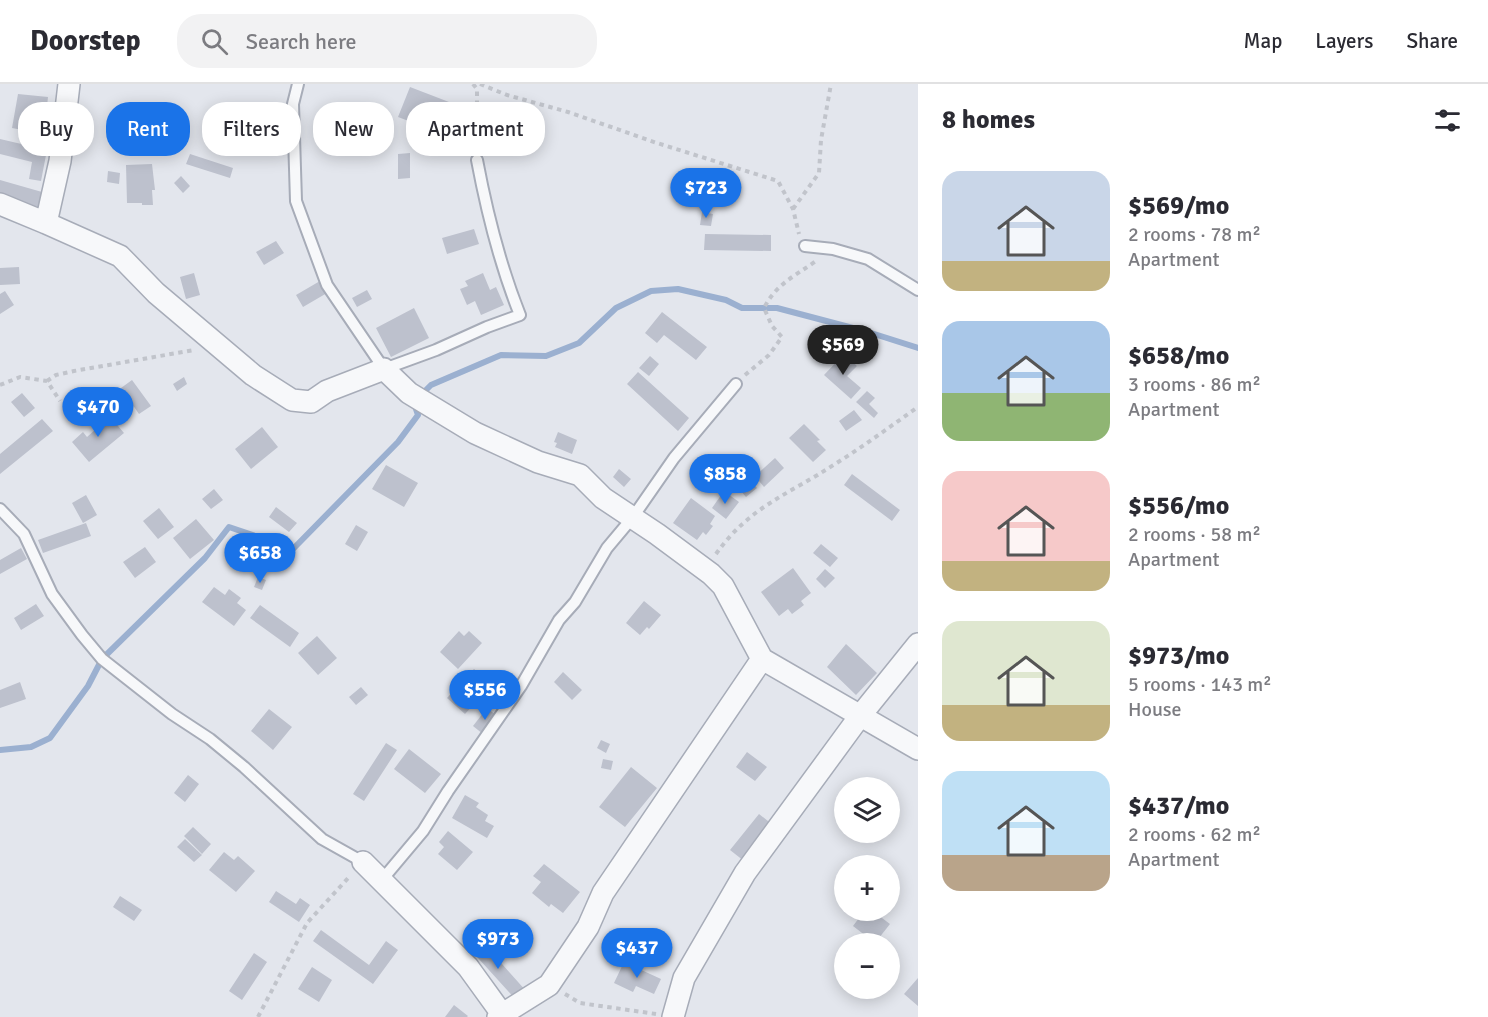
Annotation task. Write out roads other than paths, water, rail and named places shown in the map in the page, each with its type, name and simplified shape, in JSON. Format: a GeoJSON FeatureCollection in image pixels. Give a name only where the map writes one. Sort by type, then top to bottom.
{"type":"FeatureCollection","features":[{"type":"Feature","properties":{"kind":"street"},"geometry":{"type":"LineString","coordinates":[[46,223],[60,161],[69,84]]}},
{"type":"Feature","properties":{"kind":"street"},"geometry":{"type":"LineString","coordinates":[[0,204],[120,256],[156,293],[214,343],[253,375],[292,400],[311,402],[327,391],[384,369],[409,393],[475,433],[538,462],[580,475],[603,498],[633,517],[723,586],[762,659],[918,749]]}},
{"type":"Feature","properties":{"kind":"street"},"geometry":{"type":"LineString","coordinates":[[673,1017],[684,978],[745,873],[860,716],[918,644]]}},
{"type":"Feature","properties":{"kind":"street"},"geometry":{"type":"LineString","coordinates":[[363,862],[468,967],[500,1015],[549,985],[588,927],[603,893],[762,659]]}},
{"type":"Feature","properties":{"kind":"lane"},"geometry":{"type":"LineString","coordinates":[[298,84],[293,104],[296,201],[327,285],[384,369],[520,315],[505,278],[486,207],[477,160]]}},
{"type":"Feature","properties":{"kind":"lane"},"geometry":{"type":"LineString","coordinates":[[805,246],[832,249],[868,260],[918,290]]}},
{"type":"Feature","properties":{"kind":"lane"},"geometry":{"type":"LineString","coordinates":[[381,880],[423,831],[521,686],[559,620],[575,602],[607,548],[633,517],[674,458],[736,384]]}},
{"type":"Feature","properties":{"kind":"lane"},"geometry":{"type":"LineString","coordinates":[[0,509],[24,534],[52,594],[102,659],[172,714],[210,739],[322,839],[363,862]]}},
{"type":"Feature","properties":{"kind":"waterway"},"geometry":{"type":"LineString","coordinates":[[421,395],[431,385],[501,355],[546,356],[579,343],[616,308],[651,291],[678,289],[726,300],[742,308],[777,308],[918,348]]}},
{"type":"Feature","properties":{"kind":"waterway"},"geometry":{"type":"LineString","coordinates":[[0,750],[31,747],[50,738],[88,686],[102,659],[205,558],[229,527],[293,549],[398,442],[418,415],[416,403]]}}]}
